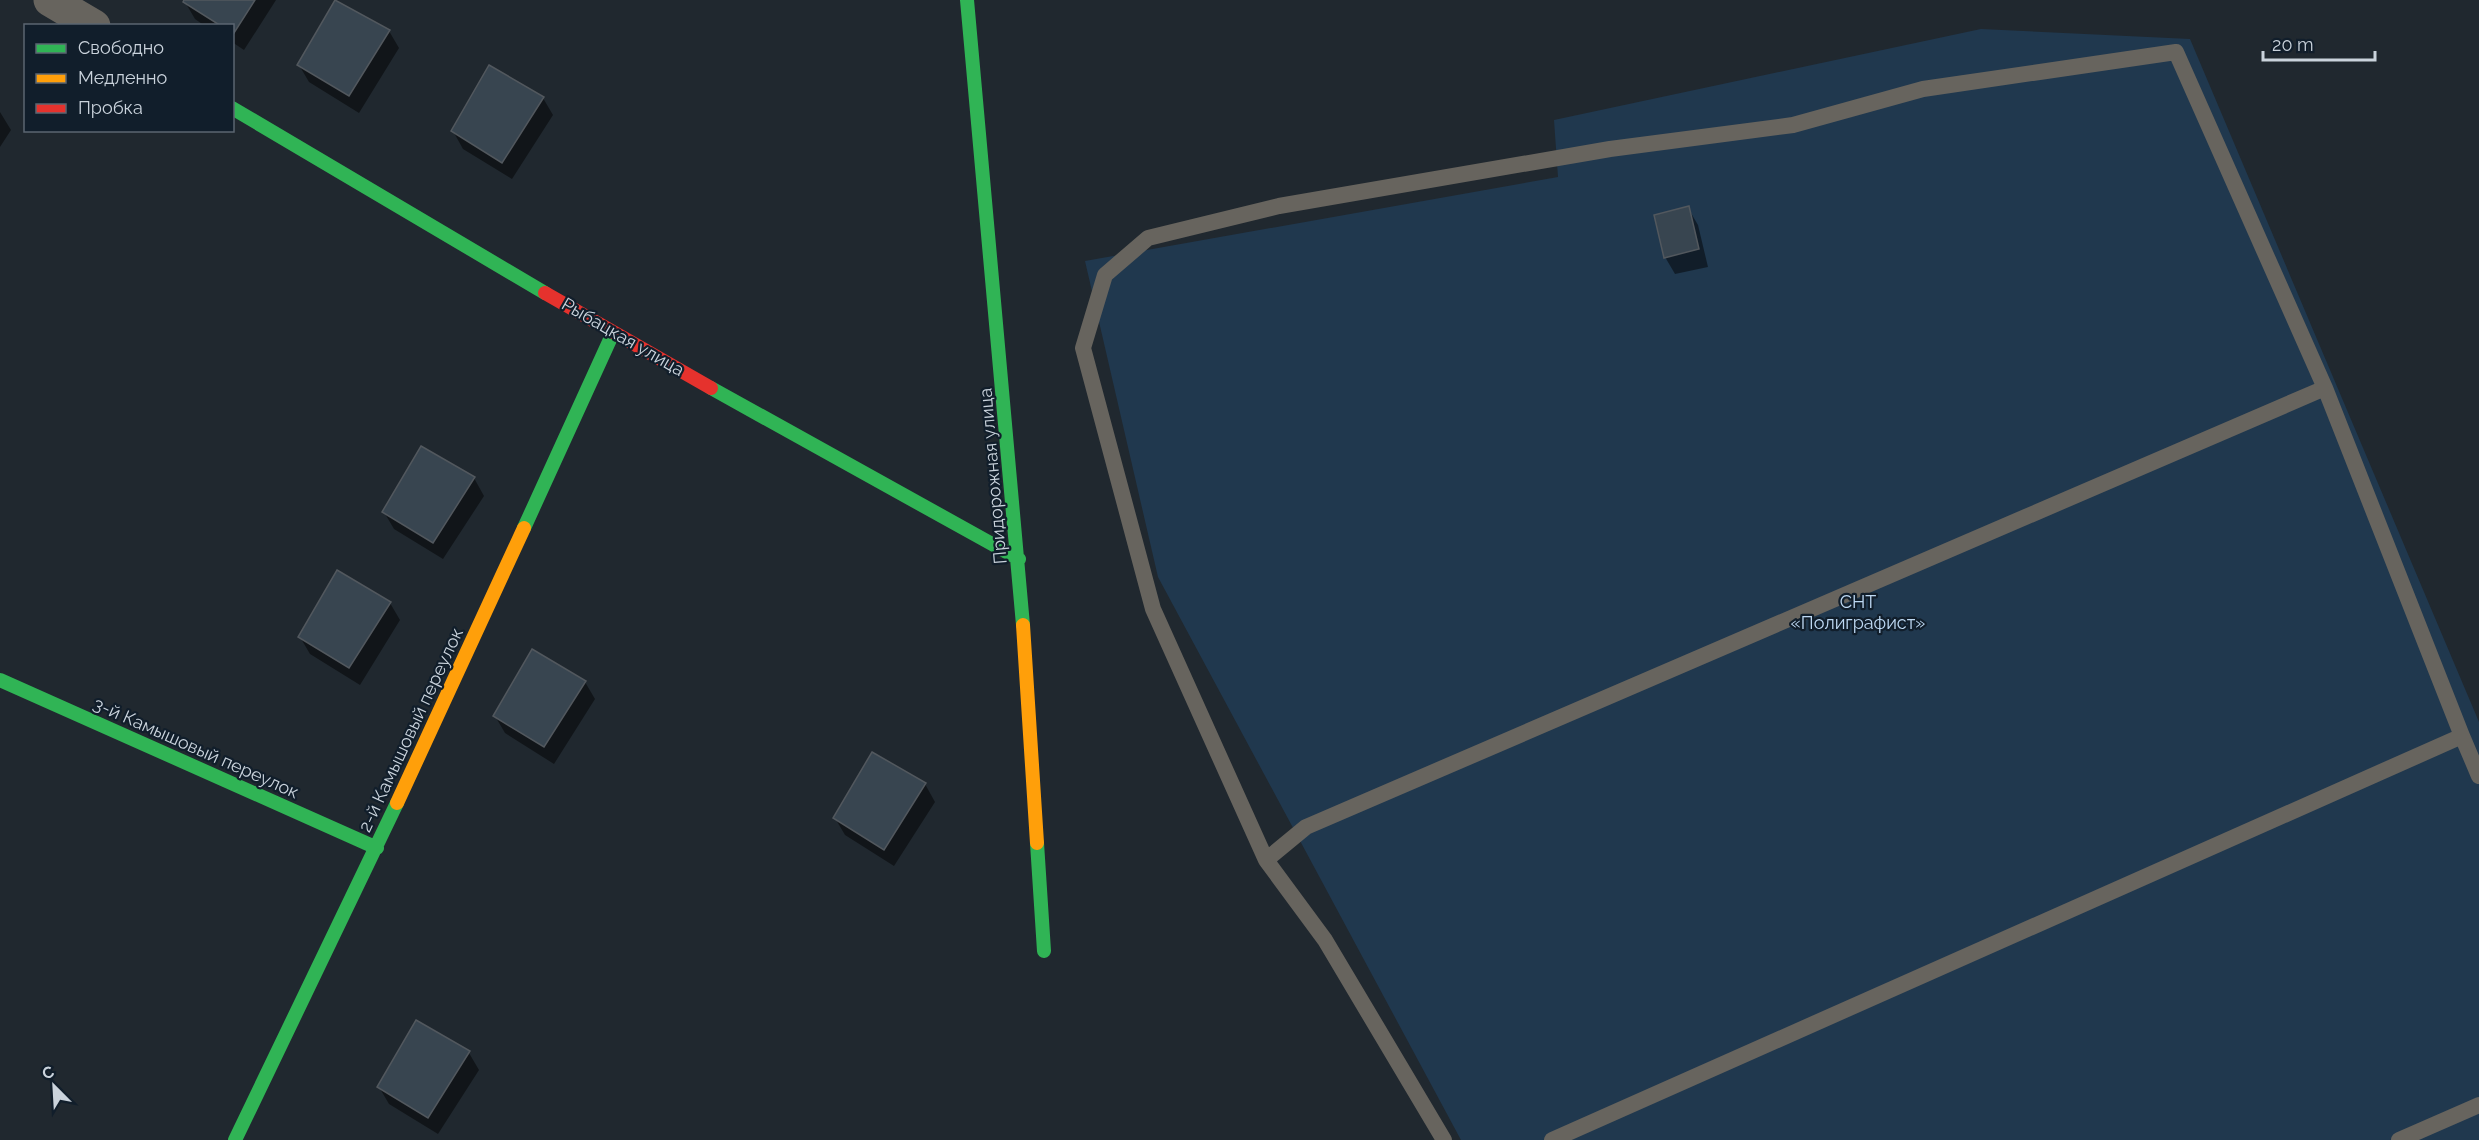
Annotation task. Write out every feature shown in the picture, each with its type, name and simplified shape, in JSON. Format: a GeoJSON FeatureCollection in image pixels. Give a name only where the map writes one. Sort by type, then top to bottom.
{"type":"FeatureCollection","features":[{"type":"Feature","properties":{"kind":"street","name":"Придорожная улица"},"geometry":{"type":"LineString","coordinates":[[967,0],[1019,559],[1044,951]]}},
{"type":"Feature","properties":{"kind":"street"},"geometry":{"type":"LineString","coordinates":[[55,1],[91,24]]}},
{"type":"Feature","properties":{"kind":"street","name":"Рыбацкая улица"},"geometry":{"type":"LineString","coordinates":[[234,109],[613,333],[1019,559]]}},
{"type":"Feature","properties":{"kind":"street","name":"2-й Камышовый переулок"},"geometry":{"type":"LineString","coordinates":[[235,1140],[377,849],[613,333]]}},
{"type":"Feature","properties":{"kind":"street","name":"3-й Камышовый переулок"},"geometry":{"type":"LineString","coordinates":[[0,680],[377,849]]}},
{"type":"Feature","properties":{"kind":"lane"},"geometry":{"type":"LineString","coordinates":[[1444,1140],[1325,940],[1266,860],[1153,609],[1083,348],[1105,275],[1148,238],[1280,206],[1610,149],[1793,125],[1923,89],[2176,52],[2325,388],[2479,776]]}},
{"type":"Feature","properties":{"kind":"lane"},"geometry":{"type":"LineString","coordinates":[[1266,860],[1306,827],[2325,388]]}},
{"type":"Feature","properties":{"kind":"lane"},"geometry":{"type":"LineString","coordinates":[[1552,1140],[2462,736]]}},
{"type":"Feature","properties":{"kind":"lane"},"geometry":{"type":"LineString","coordinates":[[2399,1140],[2479,1105]]}},
{"type":"Feature","properties":{"kind":"green space","name":"СНТ «Полиграфист»"},"geometry":{"type":"Polygon","coordinates":[[[1981,29],[2190,39],[2479,722],[2479,1140],[1461,1140],[1158,577],[1085,261],[1558,177],[1554,120],[1981,29]]]}},
{"type":"Feature","properties":{"kind":"building"},"geometry":{"type":"Polygon","coordinates":[[[184,0],[255,0],[234,33],[234,24],[218,24],[183,2],[184,0]]]}},
{"type":"Feature","properties":{"kind":"building"},"geometry":{"type":"Polygon","coordinates":[[[335,0],[390,30],[349,96],[297,65],[335,0]]]}},
{"type":"Feature","properties":{"kind":"building"},"geometry":{"type":"Polygon","coordinates":[[[489,65],[544,97],[502,163],[451,131],[489,65]]]}},
{"type":"Feature","properties":{"kind":"building"},"geometry":{"type":"Polygon","coordinates":[[[1689,206],[1699,249],[1664,258],[1654,215],[1689,206]]]}},
{"type":"Feature","properties":{"kind":"building"},"geometry":{"type":"Polygon","coordinates":[[[421,446],[475,477],[433,543],[382,512],[421,446]]]}},
{"type":"Feature","properties":{"kind":"building"},"geometry":{"type":"Polygon","coordinates":[[[337,570],[391,602],[349,668],[298,637],[337,570]]]}},
{"type":"Feature","properties":{"kind":"building"},"geometry":{"type":"Polygon","coordinates":[[[532,649],[586,681],[544,747],[493,716],[532,649]]]}},
{"type":"Feature","properties":{"kind":"building"},"geometry":{"type":"Polygon","coordinates":[[[872,752],[926,783],[884,850],[833,818],[872,752]]]}},
{"type":"Feature","properties":{"kind":"building"},"geometry":{"type":"Polygon","coordinates":[[[416,1020],[470,1051],[428,1118],[377,1087],[416,1020]]]}},
{"type":"Feature","properties":{"kind":"traffic: fast"},"geometry":{"type":"LineString","coordinates":[[967,0],[1023,625]]}},
{"type":"Feature","properties":{"kind":"traffic: fast"},"geometry":{"type":"LineString","coordinates":[[234,109],[545,293]]}},
{"type":"Feature","properties":{"kind":"traffic: fast"},"geometry":{"type":"LineString","coordinates":[[524,528],[613,333]]}},
{"type":"Feature","properties":{"kind":"traffic: fast"},"geometry":{"type":"LineString","coordinates":[[711,388],[1019,559]]}},
{"type":"Feature","properties":{"kind":"traffic: fast"},"geometry":{"type":"LineString","coordinates":[[0,680],[377,848]]}},
{"type":"Feature","properties":{"kind":"traffic: fast"},"geometry":{"type":"LineString","coordinates":[[235,1140],[397,803]]}},
{"type":"Feature","properties":{"kind":"traffic: fast"},"geometry":{"type":"LineString","coordinates":[[1037,843],[1044,951]]}},
{"type":"Feature","properties":{"kind":"traffic: slow"},"geometry":{"type":"LineString","coordinates":[[397,803],[524,528]]}},
{"type":"Feature","properties":{"kind":"traffic: slow"},"geometry":{"type":"LineString","coordinates":[[1023,625],[1037,843]]}},
{"type":"Feature","properties":{"kind":"traffic: jam"},"geometry":{"type":"LineString","coordinates":[[545,293],[711,388]]}}]}
